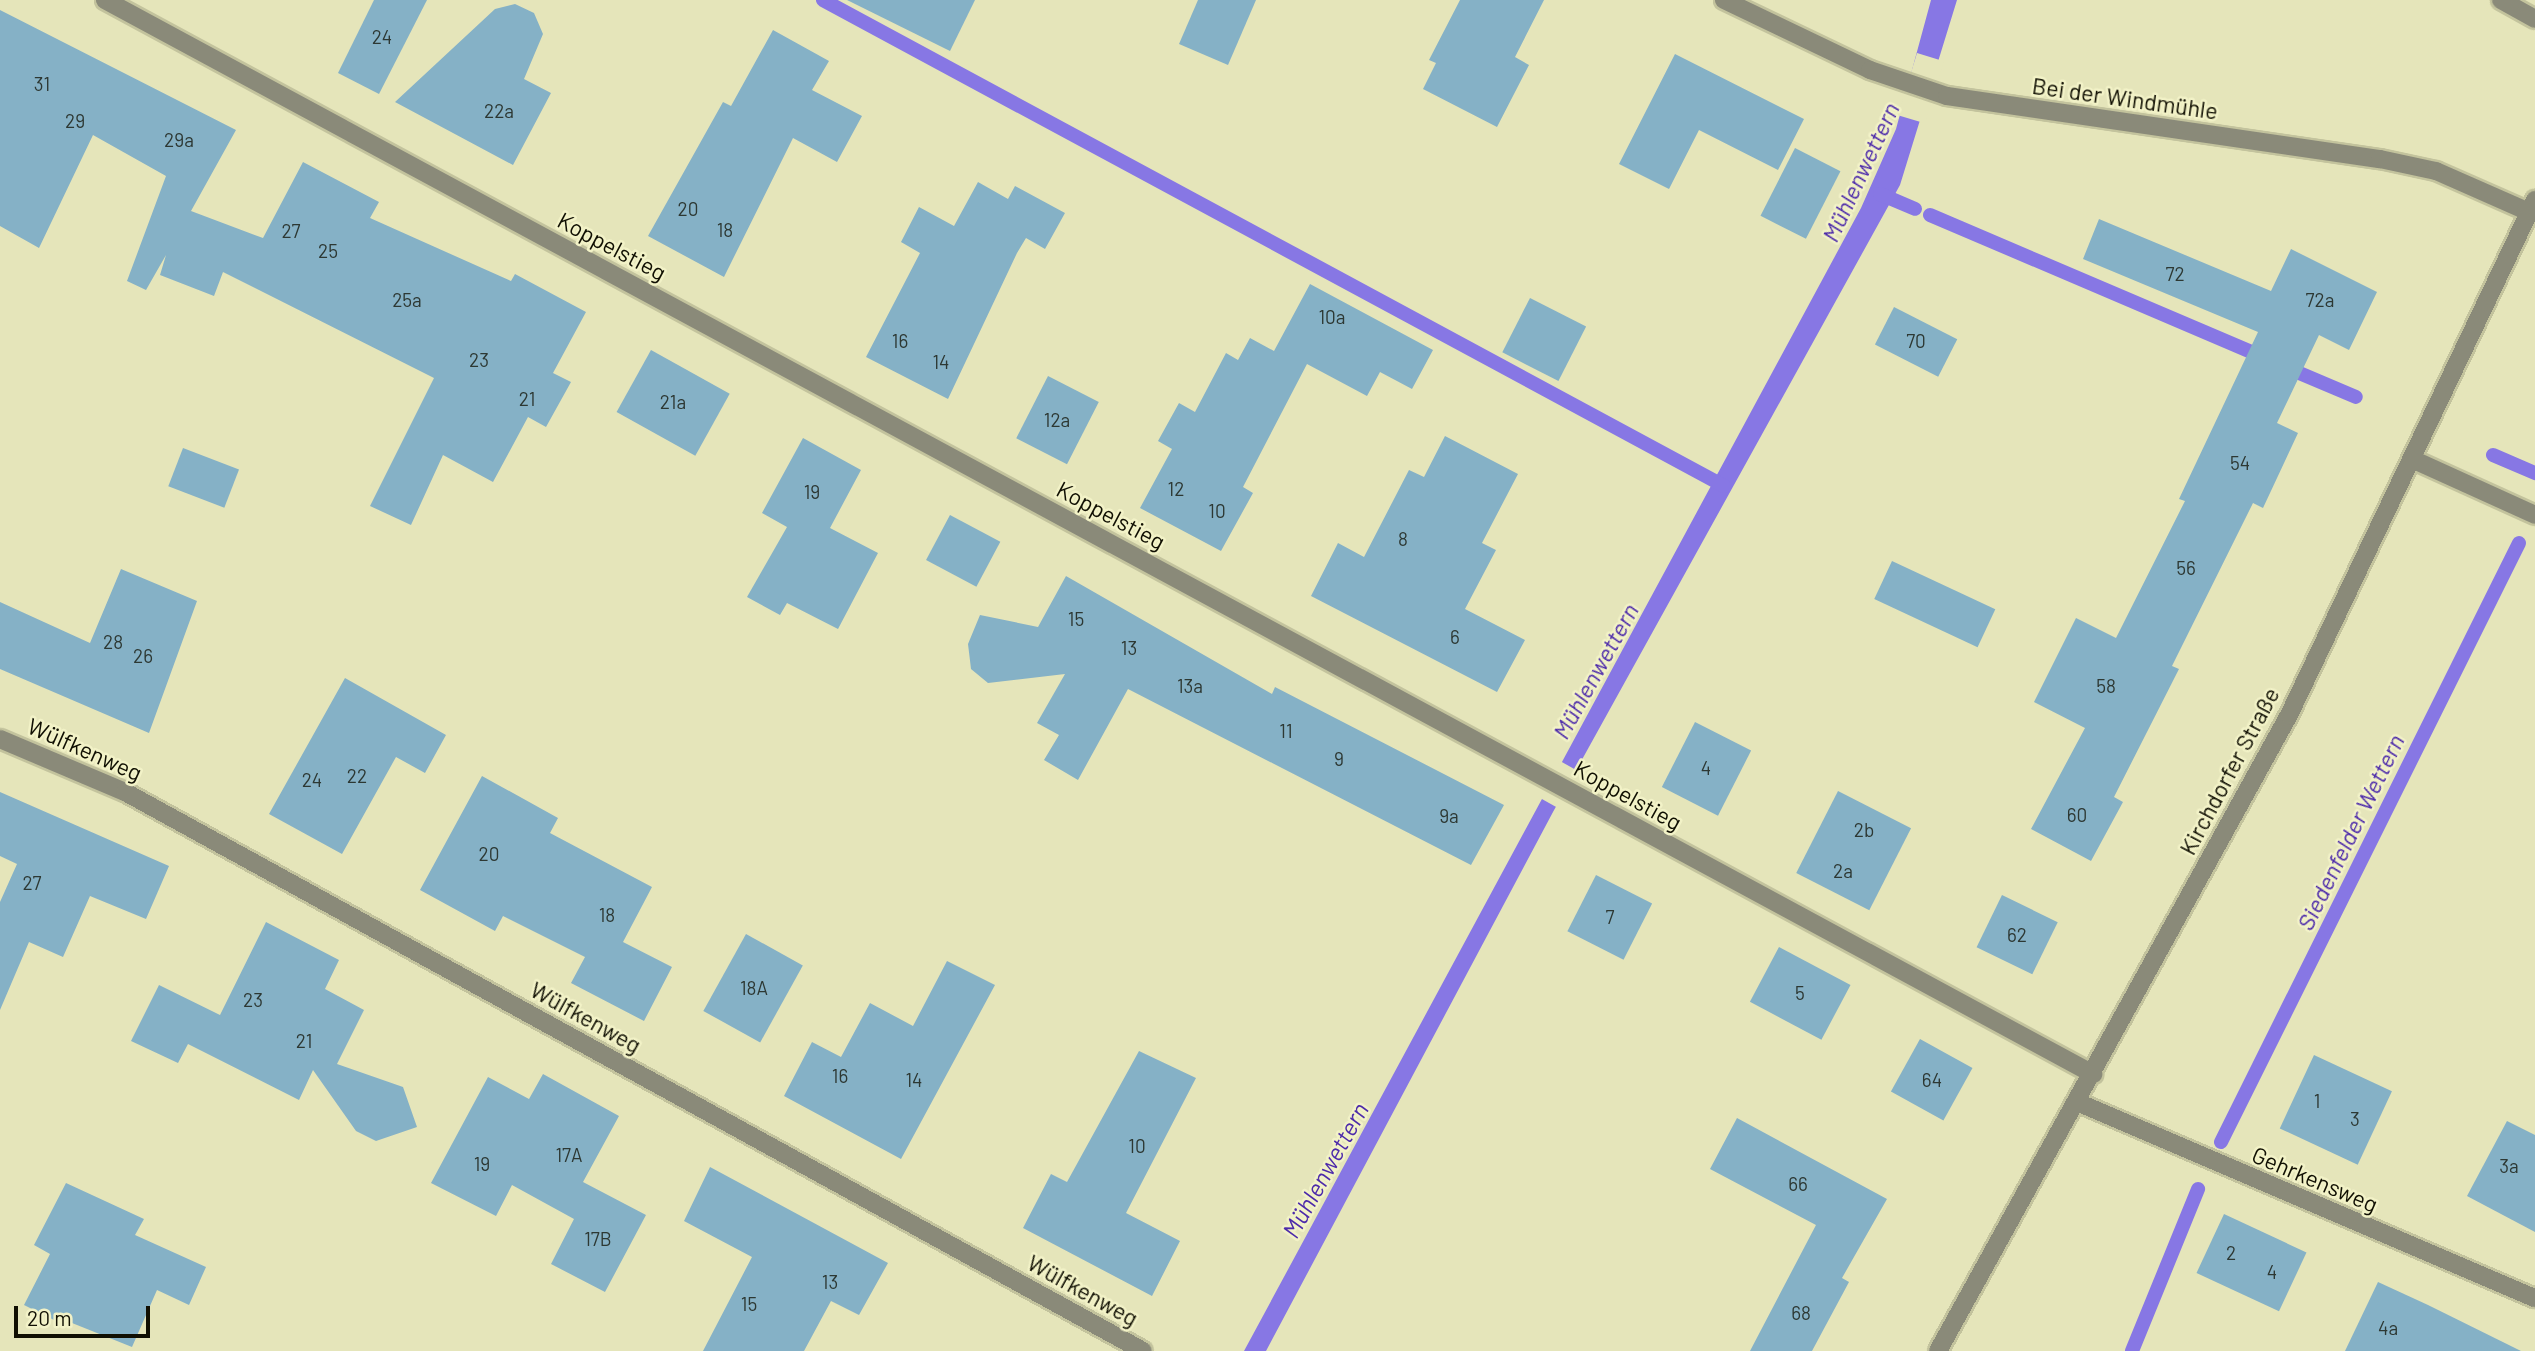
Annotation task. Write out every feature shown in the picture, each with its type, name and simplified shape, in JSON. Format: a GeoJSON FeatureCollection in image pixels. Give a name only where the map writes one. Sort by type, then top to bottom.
{"type":"FeatureCollection","features":[{"type":"Feature","properties":{"kind":"street","name":"Koppelstieg"},"geometry":{"type":"LineString","coordinates":[[105,0],[2093,1074]]}},
{"type":"Feature","properties":{"kind":"street","name":"Bei der Windmühle"},"geometry":{"type":"LineString","coordinates":[[1724,0],[1899,82],[1947,96],[2380,159],[2436,171],[2532,206]]}},
{"type":"Feature","properties":{"kind":"street"},"geometry":{"type":"LineString","coordinates":[[2501,0],[2535,19]]}},
{"type":"Feature","properties":{"kind":"street","name":"Kirchdorfer Straße"},"geometry":{"type":"LineString","coordinates":[[1938,1351],[2289,715],[2414,460],[2532,206]]}},
{"type":"Feature","properties":{"kind":"street"},"geometry":{"type":"LineString","coordinates":[[2414,460],[2535,515]]}},
{"type":"Feature","properties":{"kind":"street","name":"Wülfkenweg"},"geometry":{"type":"LineString","coordinates":[[0,739],[125,792],[1143,1351]]}},
{"type":"Feature","properties":{"kind":"street","name":"Gehrkensweg"},"geometry":{"type":"LineString","coordinates":[[2077,1102],[2535,1298]]}},
{"type":"Feature","properties":{"kind":"shaded area"},"geometry":{"type":"Polygon","coordinates":[[[1931,0],[1957,0],[1900,185],[1553,812],[1266,1351],[1244,1351],[1861,208],[1896,129],[1931,0]]]}},
{"type":"Feature","properties":{"kind":"pier"},"geometry":{"type":"Polygon","coordinates":[[[1917,53],[1944,61],[1925,123],[1898,115],[1917,53]]]}},
{"type":"Feature","properties":{"kind":"pier"},"geometry":{"type":"Polygon","coordinates":[[[1560,761],[1580,772],[1560,809],[1540,798],[1560,761]]]}},
{"type":"Feature","properties":{"kind":"building"},"geometry":{"type":"Polygon","coordinates":[[[374,0],[427,0],[379,94],[338,73],[374,0]]]}},
{"type":"Feature","properties":{"kind":"building"},"geometry":{"type":"Polygon","coordinates":[[[847,0],[975,0],[950,51],[847,0]]]}},
{"type":"Feature","properties":{"kind":"building"},"geometry":{"type":"Polygon","coordinates":[[[1198,0],[1256,0],[1228,65],[1179,44],[1198,0]]]}},
{"type":"Feature","properties":{"kind":"building"},"geometry":{"type":"Polygon","coordinates":[[[1460,0],[1544,0],[1515,57],[1529,65],[1497,127],[1423,89],[1436,63],[1429,60],[1460,0]]]}},
{"type":"Feature","properties":{"kind":"building"},"geometry":{"type":"Polygon","coordinates":[[[515,4],[534,13],[543,34],[524,79],[551,93],[513,165],[395,102],[495,9],[515,4]]]}},
{"type":"Feature","properties":{"kind":"building"},"geometry":{"type":"Polygon","coordinates":[[[0,10],[236,130],[191,211],[263,238],[303,162],[379,202],[370,218],[511,281],[515,274],[586,312],[553,373],[571,382],[546,427],[528,417],[493,482],[443,455],[411,525],[370,506],[434,378],[223,272],[214,296],[160,275],[166,255],[146,290],[127,281],[166,176],[93,135],[39,248],[0,226],[0,10]]]}},
{"type":"Feature","properties":{"kind":"building"},"geometry":{"type":"Polygon","coordinates":[[[773,30],[829,61],[812,90],[862,116],[837,162],[793,138],[724,277],[648,236],[723,102],[731,106],[773,30]]]}},
{"type":"Feature","properties":{"kind":"building"},"geometry":{"type":"Polygon","coordinates":[[[1675,54],[1804,119],[1778,170],[1699,130],[1669,189],[1619,164],[1675,54]]]}},
{"type":"Feature","properties":{"kind":"building"},"geometry":{"type":"Polygon","coordinates":[[[1795,148],[1840,171],[1806,239],[1760,216],[1795,148]]]}},
{"type":"Feature","properties":{"kind":"building"},"geometry":{"type":"Polygon","coordinates":[[[978,182],[1008,199],[1015,186],[1065,213],[1045,249],[1026,238],[948,399],[866,357],[920,253],[901,242],[919,207],[954,226],[978,182]]]}},
{"type":"Feature","properties":{"kind":"building"},"geometry":{"type":"Polygon","coordinates":[[[2099,219],[2271,291],[2291,249],[2377,292],[2349,350],[2319,335],[2277,423],[2298,433],[2263,508],[2253,503],[2172,666],[2179,669],[2114,797],[2123,802],[2091,861],[2031,829],[2085,728],[2034,702],[2076,618],[2116,638],[2185,501],[2179,499],[2258,332],[2083,259],[2099,219]]]}},
{"type":"Feature","properties":{"kind":"building"},"geometry":{"type":"Polygon","coordinates":[[[1310,284],[1433,350],[1412,389],[1380,372],[1367,396],[1307,364],[1243,487],[1253,493],[1221,551],[1140,508],[1172,449],[1158,441],[1179,403],[1195,412],[1226,353],[1238,360],[1250,338],[1274,351],[1310,284]]]}},
{"type":"Feature","properties":{"kind":"building"},"geometry":{"type":"Polygon","coordinates":[[[1530,298],[1586,327],[1558,381],[1502,352],[1530,298]]]}},
{"type":"Feature","properties":{"kind":"building"},"geometry":{"type":"Polygon","coordinates":[[[1894,307],[1957,339],[1938,377],[1875,344],[1894,307]]]}},
{"type":"Feature","properties":{"kind":"building"},"geometry":{"type":"Polygon","coordinates":[[[651,350],[730,394],[695,456],[617,412],[651,350]]]}},
{"type":"Feature","properties":{"kind":"building"},"geometry":{"type":"Polygon","coordinates":[[[1048,376],[1099,402],[1067,464],[1016,438],[1048,376]]]}},
{"type":"Feature","properties":{"kind":"building"},"geometry":{"type":"Polygon","coordinates":[[[1445,436],[1518,474],[1482,543],[1496,550],[1465,609],[1525,640],[1497,692],[1311,596],[1338,543],[1364,557],[1409,470],[1424,477],[1445,436]]]}},
{"type":"Feature","properties":{"kind":"building"},"geometry":{"type":"Polygon","coordinates":[[[803,438],[861,470],[830,528],[878,553],[838,629],[787,603],[780,615],[747,597],[787,527],[762,513],[803,438]]]}},
{"type":"Feature","properties":{"kind":"building"},"geometry":{"type":"Polygon","coordinates":[[[183,448],[239,470],[224,508],[168,486],[183,448]]]}},
{"type":"Feature","properties":{"kind":"building"},"geometry":{"type":"Polygon","coordinates":[[[950,515],[1000,542],[976,587],[926,560],[950,515]]]}},
{"type":"Feature","properties":{"kind":"building"},"geometry":{"type":"Polygon","coordinates":[[[1892,561],[1995,609],[1978,647],[1874,599],[1892,561]]]}},
{"type":"Feature","properties":{"kind":"building"},"geometry":{"type":"Polygon","coordinates":[[[121,569],[197,601],[149,733],[0,669],[0,602],[90,643],[121,569]]]}},
{"type":"Feature","properties":{"kind":"building"},"geometry":{"type":"Polygon","coordinates":[[[1066,576],[1272,694],[1275,687],[1504,805],[1471,865],[1128,689],[1078,780],[1044,760],[1059,735],[1037,723],[1065,674],[988,683],[971,669],[968,644],[980,615],[1038,627],[1066,576]]]}},
{"type":"Feature","properties":{"kind":"building"},"geometry":{"type":"Polygon","coordinates":[[[345,678],[446,735],[425,773],[396,757],[342,854],[269,814],[345,678]]]}},
{"type":"Feature","properties":{"kind":"building"},"geometry":{"type":"Polygon","coordinates":[[[1695,722],[1751,751],[1718,816],[1662,787],[1695,722]]]}},
{"type":"Feature","properties":{"kind":"building"},"geometry":{"type":"Polygon","coordinates":[[[482,776],[558,818],[550,833],[652,887],[623,942],[672,967],[644,1021],[571,983],[585,957],[503,916],[495,931],[420,890],[482,776]]]}},
{"type":"Feature","properties":{"kind":"building"},"geometry":{"type":"Polygon","coordinates":[[[1838,791],[1911,828],[1869,910],[1796,873],[1838,791]]]}},
{"type":"Feature","properties":{"kind":"building"},"geometry":{"type":"Polygon","coordinates":[[[0,792],[169,866],[146,919],[90,896],[63,957],[29,942],[0,1010],[0,902],[17,864],[0,856],[0,792]]]}},
{"type":"Feature","properties":{"kind":"building"},"geometry":{"type":"Polygon","coordinates":[[[1596,875],[1652,904],[1624,960],[1567,931],[1596,875]]]}},
{"type":"Feature","properties":{"kind":"building"},"geometry":{"type":"Polygon","coordinates":[[[2002,895],[2058,922],[2032,974],[1977,947],[2002,895]]]}},
{"type":"Feature","properties":{"kind":"building"},"geometry":{"type":"Polygon","coordinates":[[[266,922],[339,960],[325,989],[364,1010],[337,1064],[403,1087],[417,1127],[376,1141],[356,1131],[313,1070],[299,1100],[188,1044],[178,1063],[131,1041],[159,985],[220,1015],[266,922]]]}},
{"type":"Feature","properties":{"kind":"building"},"geometry":{"type":"Polygon","coordinates":[[[746,934],[803,966],[760,1042],[703,1011],[746,934]]]}},
{"type":"Feature","properties":{"kind":"building"},"geometry":{"type":"Polygon","coordinates":[[[1779,947],[1851,985],[1821,1040],[1750,1002],[1779,947]]]}},
{"type":"Feature","properties":{"kind":"building"},"geometry":{"type":"Polygon","coordinates":[[[947,961],[995,985],[901,1159],[784,1096],[812,1042],[841,1057],[870,1003],[913,1026],[947,961]]]}},
{"type":"Feature","properties":{"kind":"building"},"geometry":{"type":"Polygon","coordinates":[[[1920,1039],[1972,1068],[1943,1121],[1891,1091],[1920,1039]]]}},
{"type":"Feature","properties":{"kind":"building"},"geometry":{"type":"Polygon","coordinates":[[[1139,1051],[1196,1078],[1126,1213],[1180,1241],[1152,1296],[1023,1228],[1051,1174],[1067,1182],[1139,1051]]]}},
{"type":"Feature","properties":{"kind":"building"},"geometry":{"type":"Polygon","coordinates":[[[2314,1055],[2392,1091],[2358,1165],[2280,1128],[2314,1055]]]}},
{"type":"Feature","properties":{"kind":"building"},"geometry":{"type":"Polygon","coordinates":[[[543,1074],[619,1116],[583,1182],[646,1215],[605,1292],[551,1264],[574,1219],[512,1185],[496,1216],[431,1183],[488,1077],[529,1099],[543,1074]]]}},
{"type":"Feature","properties":{"kind":"building"},"geometry":{"type":"Polygon","coordinates":[[[1737,1118],[1887,1199],[1842,1278],[1849,1282],[1812,1351],[1750,1351],[1816,1225],[1710,1169],[1737,1118]]]}},
{"type":"Feature","properties":{"kind":"building"},"geometry":{"type":"Polygon","coordinates":[[[2507,1121],[2535,1135],[2535,1232],[2467,1196],[2507,1121]]]}},
{"type":"Feature","properties":{"kind":"building"},"geometry":{"type":"Polygon","coordinates":[[[710,1167],[888,1263],[859,1315],[831,1301],[804,1351],[703,1351],[752,1257],[684,1221],[710,1167]]]}},
{"type":"Feature","properties":{"kind":"building"},"geometry":{"type":"Polygon","coordinates":[[[66,1183],[144,1219],[135,1235],[206,1267],[189,1305],[157,1290],[132,1347],[72,1323],[70,1328],[24,1305],[50,1254],[34,1245],[66,1183]]]}},
{"type":"Feature","properties":{"kind":"building"},"geometry":{"type":"Polygon","coordinates":[[[2224,1214],[2306,1252],[2279,1311],[2197,1273],[2224,1214]]]}},
{"type":"Feature","properties":{"kind":"building"},"geometry":{"type":"Polygon","coordinates":[[[2378,1282],[2428,1305],[2521,1351],[2345,1351],[2378,1282]]]}},
{"type":"Feature","properties":{"kind":"waterway"},"geometry":{"type":"LineString","coordinates":[[823,0],[1724,486]]}},
{"type":"Feature","properties":{"kind":"waterway"},"geometry":{"type":"LineString","coordinates":[[1880,194],[1915,209]]}},
{"type":"Feature","properties":{"kind":"waterway"},"geometry":{"type":"LineString","coordinates":[[1930,215],[2265,358]]}},
{"type":"Feature","properties":{"kind":"waterway"},"geometry":{"type":"LineString","coordinates":[[2283,366],[2356,397]]}},
{"type":"Feature","properties":{"kind":"waterway"},"geometry":{"type":"LineString","coordinates":[[2493,455],[2535,473]]}},
{"type":"Feature","properties":{"kind":"waterway","name":"Siedenfelder Wettern"},"geometry":{"type":"LineString","coordinates":[[2221,1142],[2519,543]]}},
{"type":"Feature","properties":{"kind":"waterway","name":"Siedenfelder Wettern"},"geometry":{"type":"LineString","coordinates":[[2132,1351],[2198,1189]]}},
{"type":"Feature","properties":{"kind":"water label","name":"Mühlenwettern"},"geometry":{"type":"Point","coordinates":[1860,172]}},
{"type":"Feature","properties":{"kind":"water label","name":"Mühlenwettern"},"geometry":{"type":"Point","coordinates":[1595,671]}},
{"type":"Feature","properties":{"kind":"water label","name":"Mühlenwettern"},"geometry":{"type":"Point","coordinates":[1325,1170]}}]}
